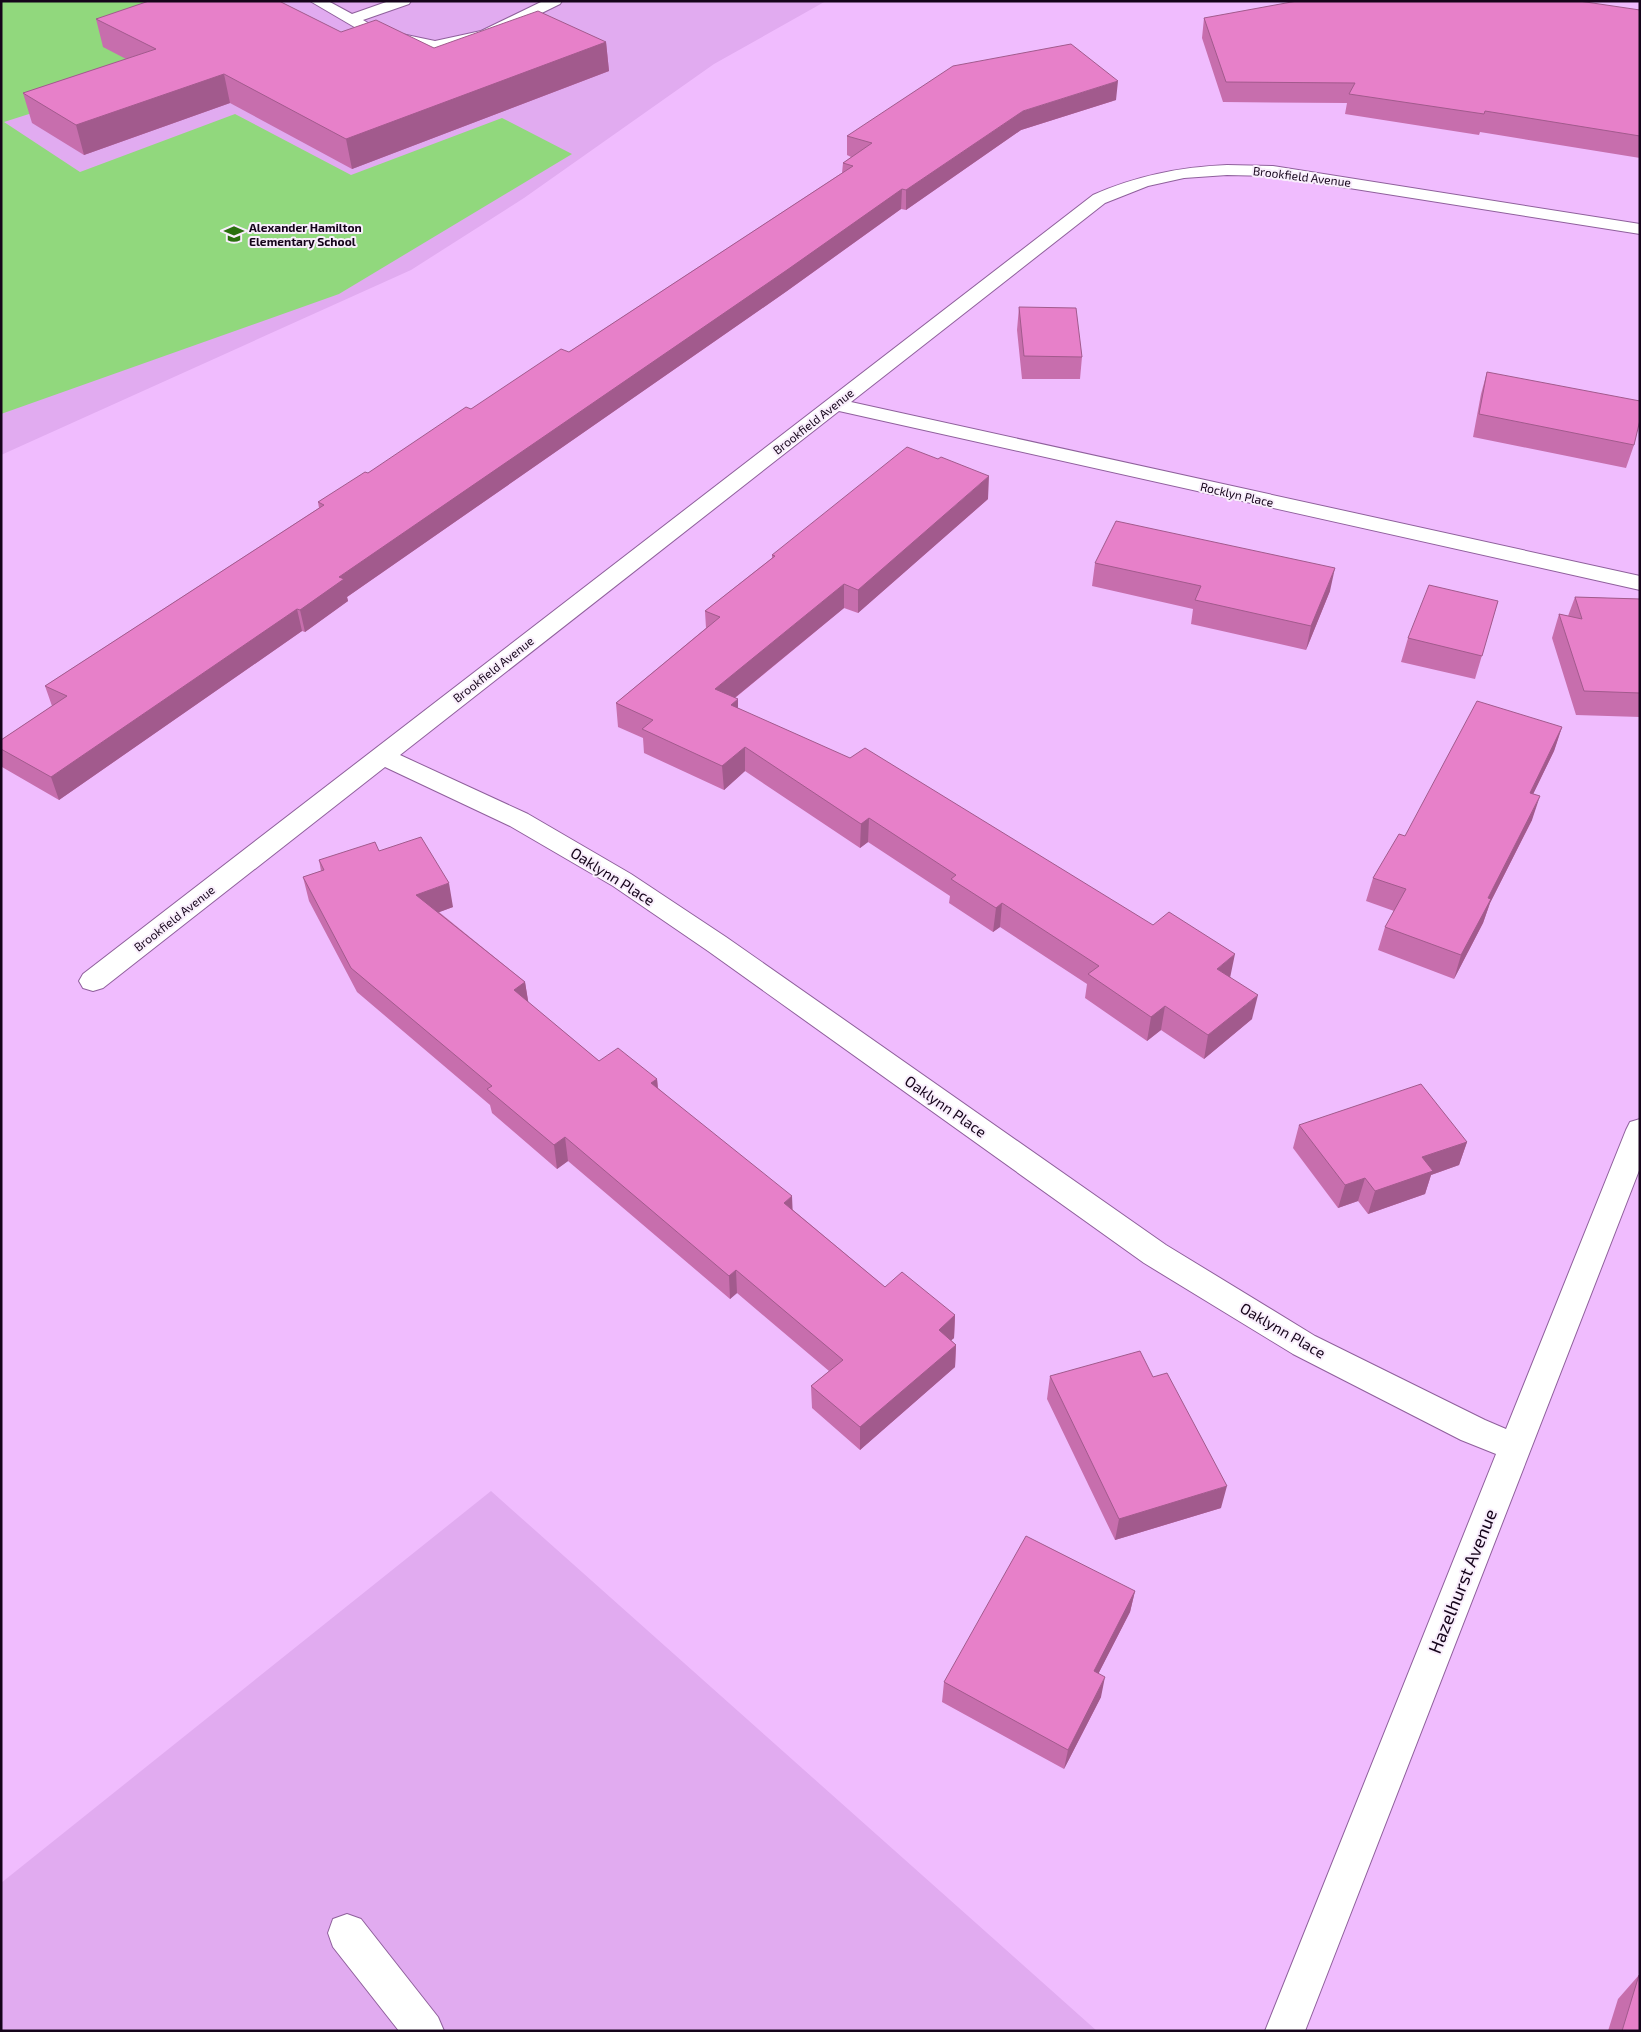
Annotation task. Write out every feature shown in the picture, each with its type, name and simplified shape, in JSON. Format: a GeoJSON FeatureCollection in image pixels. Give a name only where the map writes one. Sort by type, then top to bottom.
{"type":"FeatureCollection","features":[{"type":"Feature","properties":{"kind":"street"},"geometry":{"type":"LineString","coordinates":[[317,1],[373,32],[435,46],[486,35],[555,1]]}},
{"type":"Feature","properties":{"kind":"street"},"geometry":{"type":"LineString","coordinates":[[350,20],[404,1]]}},
{"type":"Feature","properties":{"kind":"street","name":"Brookfield Avenue"},"geometry":{"type":"LineString","coordinates":[[93,981],[1099,199],[1125,186],[1156,177],[1194,171],[1231,169],[1273,171],[1640,230]]}},
{"type":"Feature","properties":{"kind":"street","name":"Rocklyn Place"},"geometry":{"type":"LineString","coordinates":[[834,404],[1640,583]]}},
{"type":"Feature","properties":{"kind":"street","name":"Oaklynn Place"},"geometry":{"type":"LineString","coordinates":[[382,756],[519,820],[622,880],[717,944],[1163,1259],[1304,1345],[1473,1430],[1515,1447]]}},
{"type":"Feature","properties":{"kind":"street","name":"Hazelhurst Avenue"},"geometry":{"type":"LineString","coordinates":[[1285,2031],[1640,1130]]}},
{"type":"Feature","properties":{"kind":"street"},"geometry":{"type":"LineString","coordinates":[[347,1933],[424,2031]]}},
{"type":"Feature","properties":{"kind":"shaded area","name":"Alexander Hamilton Elementary School"},"geometry":{"type":"Polygon","coordinates":[[[1,1],[826,1],[714,64],[524,198],[411,270],[1,455],[1,1]]]}},
{"type":"Feature","properties":{"kind":"shaded area"},"geometry":{"type":"Polygon","coordinates":[[[491,1491],[1097,2031],[1,2031],[1,1883],[491,1491]]]}},
{"type":"Feature","properties":{"kind":"green space"},"geometry":{"type":"Polygon","coordinates":[[[1,1],[149,1],[226,51],[4,122],[80,172],[235,114],[351,175],[502,118],[572,154],[339,294],[1,414],[1,1]]]}},
{"type":"Feature","properties":{"kind":"building"},"geometry":{"type":"Polygon","coordinates":[[[149,1],[279,1],[341,32],[376,20],[434,48],[538,11],[606,42],[346,139],[224,74],[76,125],[23,93],[156,49],[96,19],[149,1]]]}},
{"type":"Feature","properties":{"kind":"building"},"geometry":{"type":"Polygon","coordinates":[[[1297,1],[1579,1],[1640,10],[1640,136],[1485,111],[1484,114],[1349,94],[1355,83],[1226,82],[1204,18],[1297,1]]]}},
{"type":"Feature","properties":{"kind":"building"},"geometry":{"type":"Polygon","coordinates":[[[1071,44],[1118,81],[1023,111],[906,190],[902,189],[339,577],[344,579],[300,610],[297,609],[51,777],[1,749],[1,740],[67,696],[45,686],[324,505],[318,502],[365,472],[368,473],[466,407],[471,409],[561,349],[569,352],[853,166],[843,163],[872,143],[847,136],[953,66],[1071,44]]]}},
{"type":"Feature","properties":{"kind":"building"},"geometry":{"type":"Polygon","coordinates":[[[1019,307],[1076,308],[1082,357],[1024,356],[1019,307]]]}},
{"type":"Feature","properties":{"kind":"building"},"geometry":{"type":"Polygon","coordinates":[[[1487,372],[1640,401],[1640,420],[1634,445],[1479,414],[1487,372]]]}},
{"type":"Feature","properties":{"kind":"building"},"geometry":{"type":"Polygon","coordinates":[[[907,447],[938,459],[941,457],[989,476],[858,590],[844,584],[715,689],[738,699],[731,705],[850,758],[865,748],[1153,925],[1169,912],[1235,954],[1217,969],[1258,995],[1208,1035],[1165,1006],[1151,1017],[1088,974],[1099,966],[1002,903],[996,908],[951,879],[956,875],[869,818],[861,824],[745,747],[722,766],[642,729],[653,720],[616,703],[720,617],[705,611],[907,447]]]}},
{"type":"Feature","properties":{"kind":"building"},"geometry":{"type":"Polygon","coordinates":[[[1116,521],[1335,568],[1311,626],[1195,600],[1201,586],[1095,563],[1116,521]]]}},
{"type":"Feature","properties":{"kind":"building"},"geometry":{"type":"Polygon","coordinates":[[[1429,585],[1498,601],[1482,656],[1408,638],[1429,585]]]}},
{"type":"Feature","properties":{"kind":"building"},"geometry":{"type":"Polygon","coordinates":[[[1575,597],[1640,599],[1640,693],[1584,691],[1559,614],[1582,619],[1575,597]]]}},
{"type":"Feature","properties":{"kind":"building"},"geometry":{"type":"Polygon","coordinates":[[[1477,701],[1562,727],[1530,793],[1540,796],[1488,898],[1491,899],[1461,955],[1385,927],[1406,889],[1373,878],[1399,834],[1405,836],[1477,701]]]}},
{"type":"Feature","properties":{"kind":"building"},"geometry":{"type":"Polygon","coordinates":[[[421,837],[449,883],[416,895],[525,982],[514,990],[599,1061],[618,1048],[657,1079],[651,1083],[792,1196],[784,1203],[885,1287],[902,1272],[955,1315],[939,1330],[956,1345],[860,1427],[811,1386],[843,1360],[736,1270],[729,1276],[565,1137],[554,1145],[487,1089],[492,1086],[351,968],[303,877],[324,870],[319,860],[375,842],[379,851],[421,837]]]}},
{"type":"Feature","properties":{"kind":"building"},"geometry":{"type":"Polygon","coordinates":[[[1421,1084],[1467,1142],[1422,1157],[1433,1171],[1375,1191],[1365,1178],[1345,1185],[1299,1125],[1421,1084]]]}},
{"type":"Feature","properties":{"kind":"building"},"geometry":{"type":"Polygon","coordinates":[[[1140,1351],[1153,1377],[1167,1373],[1227,1486],[1119,1519],[1050,1376],[1140,1351]]]}},
{"type":"Feature","properties":{"kind":"building"},"geometry":{"type":"Polygon","coordinates":[[[1026,1536],[1135,1591],[1094,1671],[1105,1677],[1068,1750],[944,1682],[1026,1536]]]}},
{"type":"Feature","properties":{"kind":"building"},"geometry":{"type":"Polygon","coordinates":[[[1639,1975],[1640,2031],[1622,2031],[1639,1975]]]}},
{"type":"Feature","properties":{"kind":"place","name":"Alexander Hamilton Elementary School"},"geometry":{"type":"Point","coordinates":[234,234]}}]}
